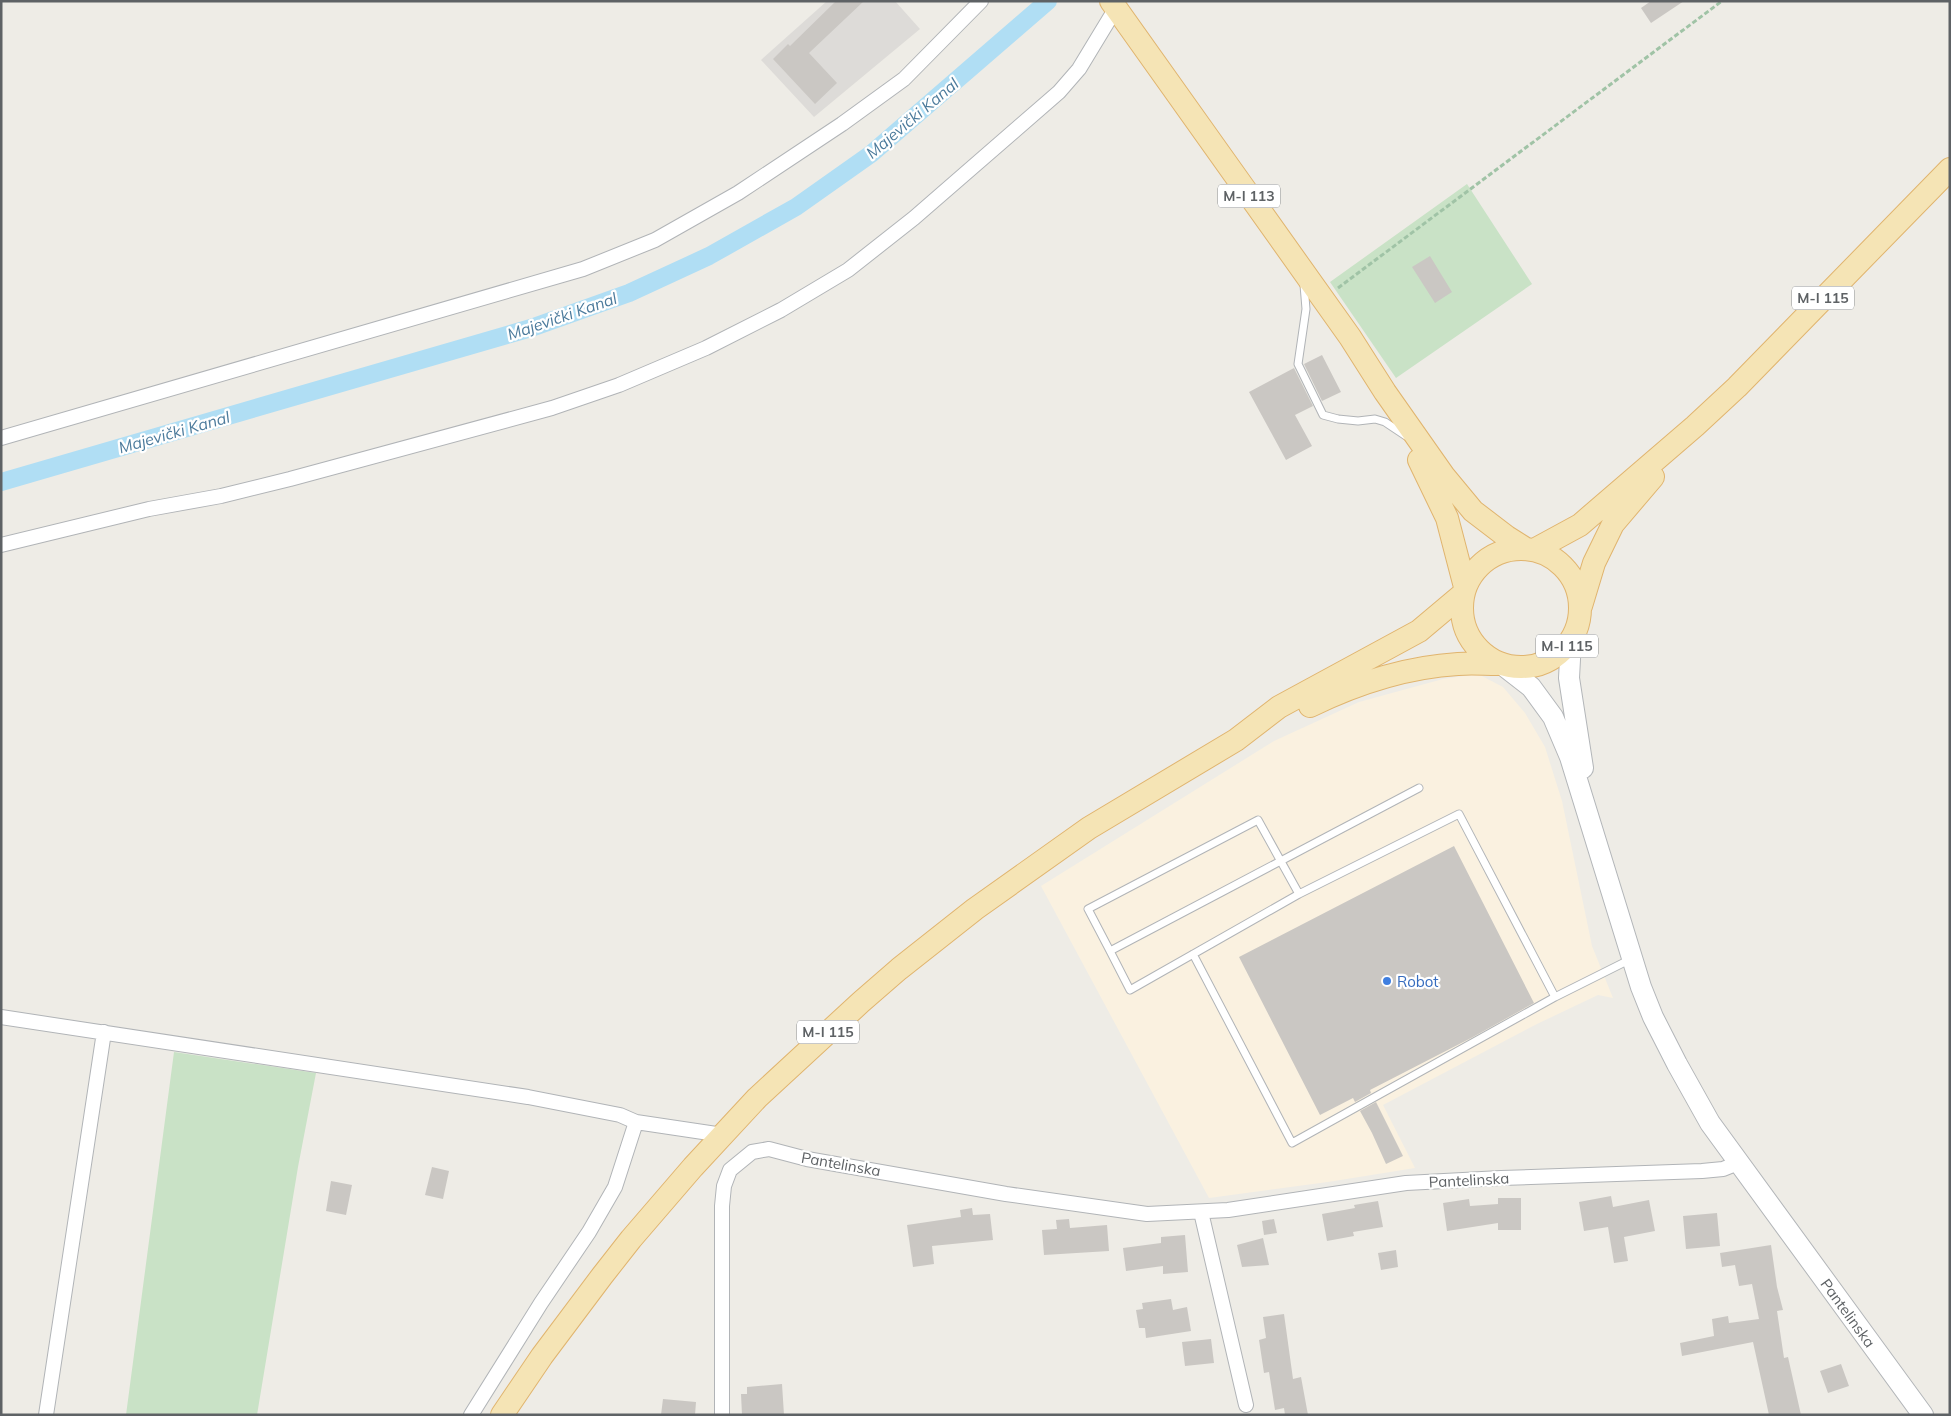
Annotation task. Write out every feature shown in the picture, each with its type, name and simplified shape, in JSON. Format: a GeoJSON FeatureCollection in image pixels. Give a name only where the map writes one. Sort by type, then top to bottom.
{"type":"FeatureCollection","features":[{"type":"Feature","properties":{"kind":"main road","name":"M-I 113"},"geometry":{"type":"LineString","coordinates":[[1114,5],[1350,337],[1385,392],[1444,476],[1473,511],[1507,537],[1530,549]]}},
{"type":"Feature","properties":{"kind":"main road","name":"M-I 115"},"geometry":{"type":"LineString","coordinates":[[502,1415],[542,1356],[631,1239],[757,1098],[854,1008],[935,939],[1013,881],[1090,828],[1236,740],[1280,707],[1419,631],[1464,591],[1474,571],[1489,558],[1506,550],[1530,549],[1580,525],[1695,426],[1737,386],[1950,169]]}},
{"type":"Feature","properties":{"kind":"main road","name":"M-I 113"},"geometry":{"type":"LineString","coordinates":[[1385,392],[1447,518],[1464,591]]}},
{"type":"Feature","properties":{"kind":"main road","name":"M-I 115"},"geometry":{"type":"LineString","coordinates":[[1236,740],[1328,697],[1420,669],[1458,664],[1500,665],[1523,668],[1541,665],[1558,655],[1571,641],[1578,625],[1580,607],[1594,563],[1613,524],[1695,426]]}},
{"type":"Feature","properties":{"kind":"main road","name":"M-I 115"},"geometry":{"type":"LineString","coordinates":[[1530,549],[1552,558],[1567,571],[1577,588],[1580,607]]}},
{"type":"Feature","properties":{"kind":"main road"},"geometry":{"type":"LineString","coordinates":[[1464,591],[1461,611],[1464,628],[1471,642],[1483,655],[1531,687],[1553,717],[1570,757],[1599,851]]}},
{"type":"Feature","properties":{"kind":"main road"},"geometry":{"type":"LineString","coordinates":[[1571,641],[1569,678],[1573,711],[1599,851]]}},
{"type":"Feature","properties":{"kind":"main road","name":"Pantelinska"},"geometry":{"type":"LineString","coordinates":[[1599,851],[1631,959],[1653,1017],[1710,1123],[1923,1415]]}},
{"type":"Feature","properties":{"kind":"street"},"geometry":{"type":"LineString","coordinates":[[1,438],[583,269],[655,240],[738,192],[842,124],[904,79],[980,1]]}},
{"type":"Feature","properties":{"kind":"street"},"geometry":{"type":"LineString","coordinates":[[1,544],[149,509],[221,496],[290,479],[552,408],[619,384],[706,348],[780,310],[848,270],[914,218],[1059,92],[1079,69],[1114,5]]}},
{"type":"Feature","properties":{"kind":"street"},"geometry":{"type":"LineString","coordinates":[[1,1016],[528,1097],[620,1115],[636,1122],[723,1136]]}},
{"type":"Feature","properties":{"kind":"street"},"geometry":{"type":"LineString","coordinates":[[46,1415],[104,1032]]}},
{"type":"Feature","properties":{"kind":"street"},"geometry":{"type":"LineString","coordinates":[[471,1415],[589,1232],[610,1195],[636,1122]]}},
{"type":"Feature","properties":{"kind":"street","name":"Pantelinska"},"geometry":{"type":"LineString","coordinates":[[722,1415],[722,1206],[724,1186],[730,1170],[752,1152],[769,1149],[806,1159],[1006,1194],[1147,1214],[1228,1210],[1406,1183],[1702,1171],[1723,1169],[1738,1163]]}},
{"type":"Feature","properties":{"kind":"street"},"geometry":{"type":"LineString","coordinates":[[1201,1212],[1246,1405]]}},
{"type":"Feature","properties":{"kind":"lane"},"geometry":{"type":"LineString","coordinates":[[1302,271],[1306,309],[1298,364],[1324,415],[1338,419],[1385,422],[1408,438]]}},
{"type":"Feature","properties":{"kind":"lane"},"geometry":{"type":"LineString","coordinates":[[1110,951],[1419,788]]}},
{"type":"Feature","properties":{"kind":"lane"},"geometry":{"type":"LineString","coordinates":[[1299,894],[1258,820],[1088,909],[1130,990],[1299,894],[1459,814],[1555,997]]}},
{"type":"Feature","properties":{"kind":"lane"},"geometry":{"type":"LineString","coordinates":[[1193,954],[1292,1143],[1555,997],[1631,959]]}},
{"type":"Feature","properties":{"kind":"path"},"geometry":{"type":"LineString","coordinates":[[1323,300],[1722,1]]}},
{"type":"Feature","properties":{"kind":"shaded area"},"geometry":{"type":"Polygon","coordinates":[[[827,1],[895,1],[920,29],[814,117],[761,60],[827,1]]]}},
{"type":"Feature","properties":{"kind":"shaded area"},"geometry":{"type":"Polygon","coordinates":[[[1478,674],[1503,687],[1525,713],[1545,747],[1562,801],[1592,946],[1613,998],[1598,995],[1537,1024],[1383,1105],[1415,1168],[1209,1198],[1041,886],[1274,741],[1359,702],[1443,679],[1478,674]]]}},
{"type":"Feature","properties":{"kind":"green space"},"geometry":{"type":"Polygon","coordinates":[[[1467,184],[1532,284],[1396,378],[1330,282],[1467,184]]]}},
{"type":"Feature","properties":{"kind":"green space"},"geometry":{"type":"Polygon","coordinates":[[[174,1052],[316,1073],[298,1167],[257,1415],[126,1415],[174,1052]]]}},
{"type":"Feature","properties":{"kind":"building"},"geometry":{"type":"Polygon","coordinates":[[[836,1],[864,1],[809,53],[837,83],[815,104],[773,59],[788,44],[790,46],[836,1]]]}},
{"type":"Feature","properties":{"kind":"building"},"geometry":{"type":"Polygon","coordinates":[[[1651,1],[1684,1],[1651,23],[1641,8],[1651,1]]]}},
{"type":"Feature","properties":{"kind":"building"},"geometry":{"type":"Polygon","coordinates":[[[1430,256],[1452,292],[1435,303],[1412,267],[1430,256]]]}},
{"type":"Feature","properties":{"kind":"building"},"geometry":{"type":"Polygon","coordinates":[[[1322,355],[1341,392],[1322,401],[1304,364],[1322,355]]]}},
{"type":"Feature","properties":{"kind":"building"},"geometry":{"type":"Polygon","coordinates":[[[1294,368],[1313,406],[1295,415],[1312,446],[1286,460],[1249,392],[1294,368]]]}},
{"type":"Feature","properties":{"kind":"building","name":"Robot"},"geometry":{"type":"Polygon","coordinates":[[[1454,846],[1534,1003],[1370,1090],[1371,1093],[1355,1102],[1353,1098],[1320,1115],[1239,957],[1454,846]]]}},
{"type":"Feature","properties":{"kind":"building"},"geometry":{"type":"Polygon","coordinates":[[[1376,1102],[1403,1156],[1386,1164],[1360,1111],[1376,1102]]]}},
{"type":"Feature","properties":{"kind":"building"},"geometry":{"type":"Polygon","coordinates":[[[432,1167],[449,1171],[443,1199],[425,1195],[432,1167]]]}},
{"type":"Feature","properties":{"kind":"building"},"geometry":{"type":"Polygon","coordinates":[[[331,1181],[352,1185],[346,1215],[326,1211],[331,1181]]]}},
{"type":"Feature","properties":{"kind":"building"},"geometry":{"type":"Polygon","coordinates":[[[1611,1196],[1613,1207],[1649,1200],[1655,1231],[1624,1237],[1628,1261],[1614,1263],[1608,1227],[1584,1231],[1579,1202],[1611,1196]]]}},
{"type":"Feature","properties":{"kind":"building"},"geometry":{"type":"Polygon","coordinates":[[[1498,1198],[1521,1198],[1521,1230],[1498,1230],[1498,1223],[1447,1231],[1443,1203],[1469,1199],[1470,1206],[1498,1204],[1498,1198]]]}},
{"type":"Feature","properties":{"kind":"building"},"geometry":{"type":"Polygon","coordinates":[[[1378,1201],[1383,1227],[1353,1232],[1354,1236],[1327,1241],[1322,1214],[1355,1208],[1354,1205],[1378,1201]]]}},
{"type":"Feature","properties":{"kind":"building"},"geometry":{"type":"Polygon","coordinates":[[[972,1208],[973,1215],[990,1214],[993,1240],[932,1246],[934,1264],[913,1267],[907,1225],[961,1217],[960,1210],[972,1208]]]}},
{"type":"Feature","properties":{"kind":"building"},"geometry":{"type":"Polygon","coordinates":[[[1717,1213],[1720,1246],[1686,1249],[1683,1216],[1717,1213]]]}},
{"type":"Feature","properties":{"kind":"building"},"geometry":{"type":"Polygon","coordinates":[[[1069,1219],[1070,1228],[1107,1225],[1109,1251],[1044,1255],[1042,1230],[1057,1229],[1056,1220],[1069,1219]]]}},
{"type":"Feature","properties":{"kind":"building"},"geometry":{"type":"Polygon","coordinates":[[[1274,1219],[1277,1233],[1264,1235],[1262,1221],[1274,1219]]]}},
{"type":"Feature","properties":{"kind":"building"},"geometry":{"type":"Polygon","coordinates":[[[1185,1235],[1188,1272],[1163,1274],[1163,1266],[1126,1271],[1123,1248],[1161,1243],[1161,1237],[1185,1235]]]}},
{"type":"Feature","properties":{"kind":"building"},"geometry":{"type":"Polygon","coordinates":[[[1263,1238],[1269,1265],[1242,1267],[1237,1245],[1263,1238]]]}},
{"type":"Feature","properties":{"kind":"building"},"geometry":{"type":"Polygon","coordinates":[[[1771,1245],[1777,1287],[1783,1310],[1777,1311],[1784,1358],[1788,1357],[1801,1415],[1769,1415],[1753,1342],[1682,1356],[1680,1343],[1714,1336],[1712,1319],[1728,1316],[1729,1323],[1759,1319],[1752,1284],[1739,1286],[1735,1265],[1722,1267],[1720,1253],[1771,1245]]]}},
{"type":"Feature","properties":{"kind":"building"},"geometry":{"type":"Polygon","coordinates":[[[1396,1250],[1398,1267],[1381,1270],[1378,1253],[1396,1250]]]}},
{"type":"Feature","properties":{"kind":"building"},"geometry":{"type":"Polygon","coordinates":[[[1171,1299],[1173,1310],[1187,1307],[1191,1331],[1146,1338],[1145,1328],[1139,1328],[1136,1310],[1143,1309],[1142,1303],[1171,1299]]]}},
{"type":"Feature","properties":{"kind":"building"},"geometry":{"type":"Polygon","coordinates":[[[1284,1314],[1293,1379],[1301,1377],[1308,1415],[1285,1415],[1284,1408],[1275,1410],[1269,1372],[1264,1373],[1259,1340],[1266,1338],[1263,1317],[1284,1314]]]}},
{"type":"Feature","properties":{"kind":"building"},"geometry":{"type":"Polygon","coordinates":[[[1211,1339],[1214,1363],[1185,1366],[1182,1342],[1211,1339]]]}},
{"type":"Feature","properties":{"kind":"building"},"geometry":{"type":"Polygon","coordinates":[[[1841,1364],[1849,1386],[1828,1393],[1820,1371],[1841,1364]]]}},
{"type":"Feature","properties":{"kind":"building"},"geometry":{"type":"Polygon","coordinates":[[[782,1384],[784,1415],[742,1415],[741,1394],[747,1394],[747,1387],[782,1384]]]}},
{"type":"Feature","properties":{"kind":"building"},"geometry":{"type":"Polygon","coordinates":[[[663,1399],[696,1402],[695,1415],[661,1415],[663,1399]]]}},
{"type":"Feature","properties":{"kind":"waterway","name":"Majevički Kanal"},"geometry":{"type":"LineString","coordinates":[[1,482],[531,328],[629,293],[709,256],[796,207],[871,154],[1048,1]]}},
{"type":"Feature","properties":{"kind":"place","name":"Robot"},"geometry":{"type":"Point","coordinates":[1387,981]}}]}
